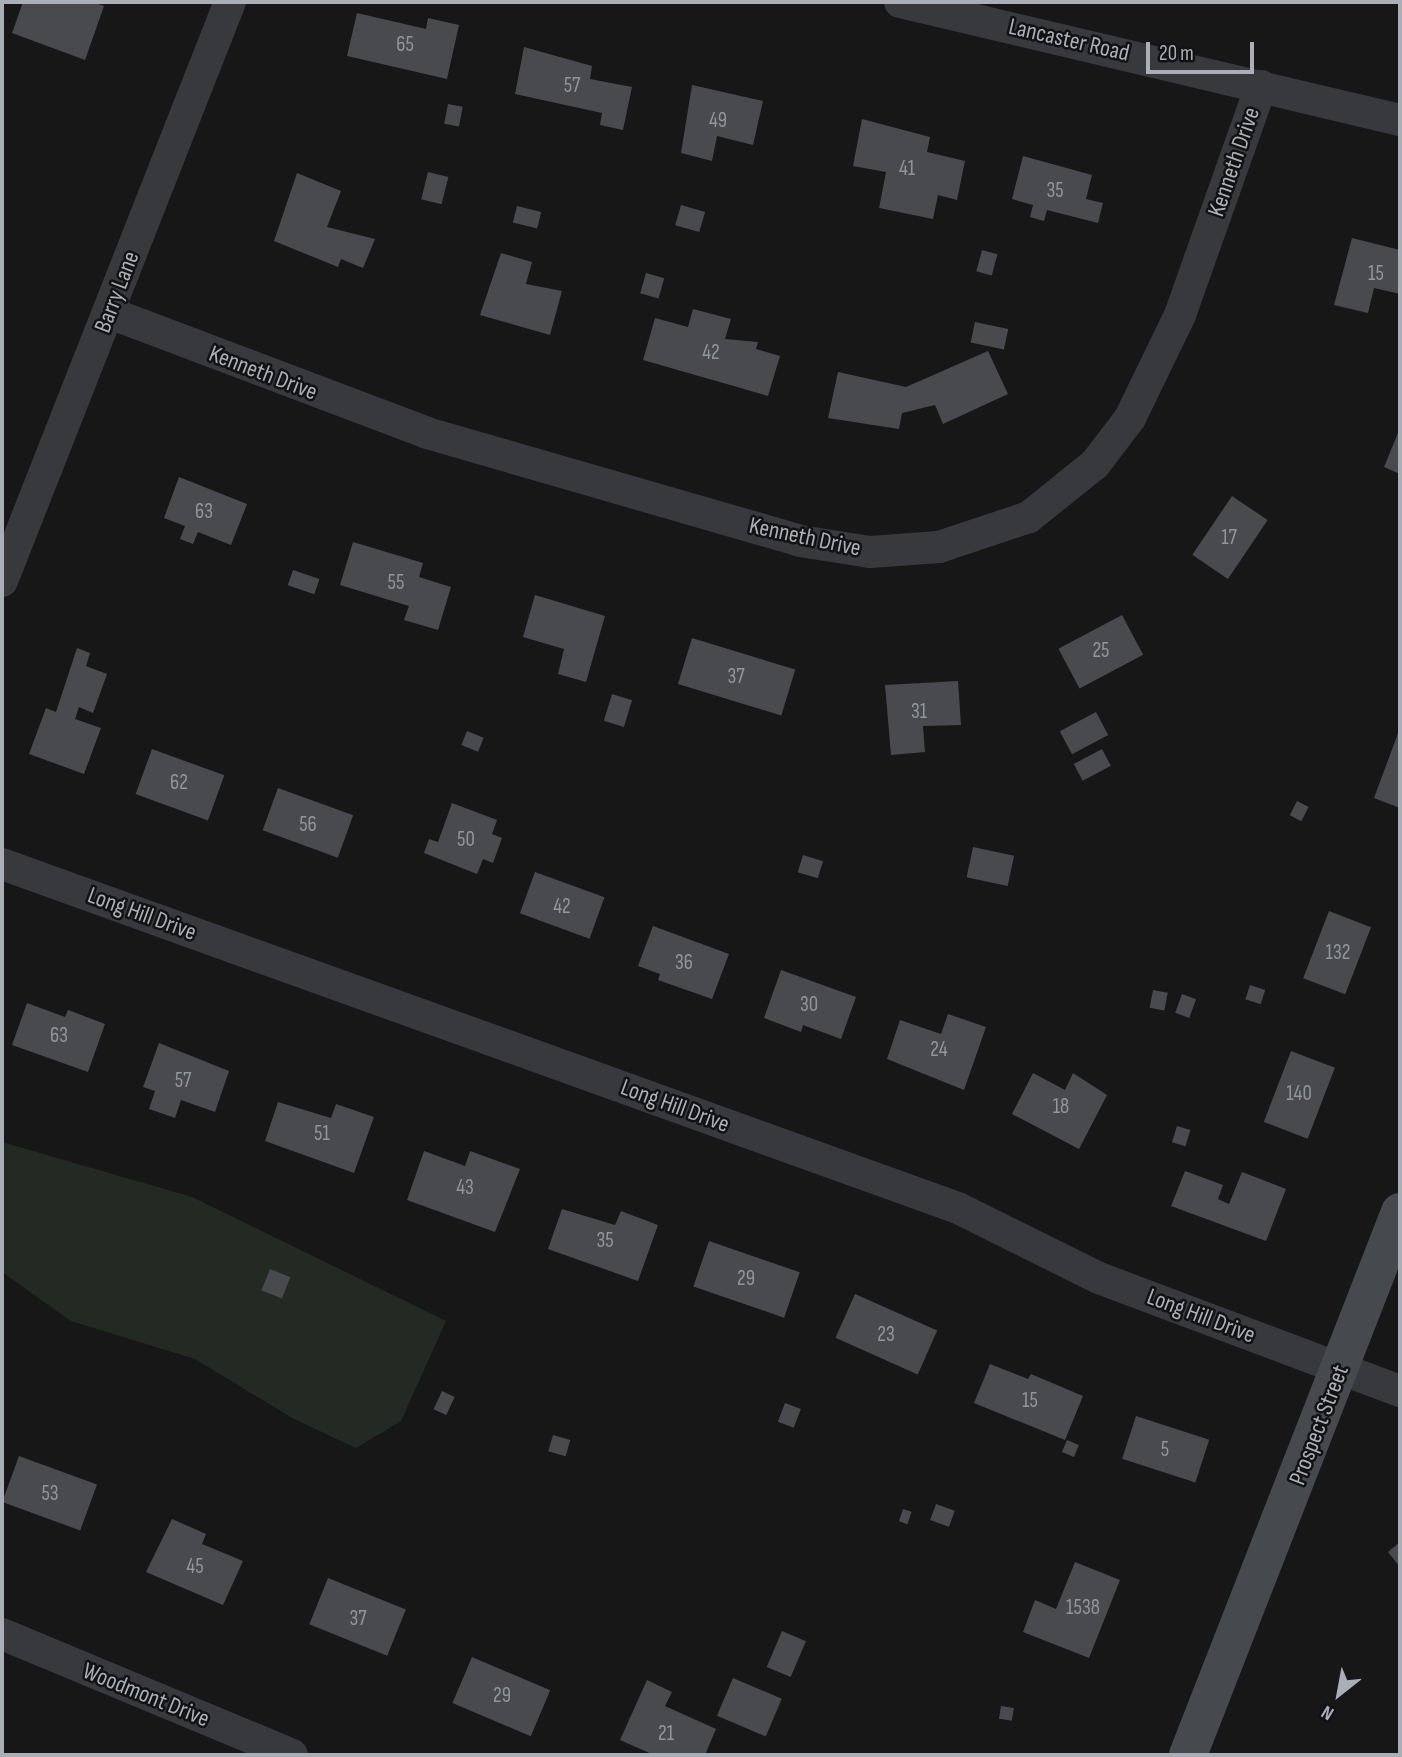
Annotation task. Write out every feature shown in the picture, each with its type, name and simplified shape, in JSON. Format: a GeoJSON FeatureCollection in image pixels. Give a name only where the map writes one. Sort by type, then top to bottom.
{"type":"FeatureCollection","features":[{"type":"Feature","properties":{"kind":"main road","name":"Prospect Street"},"geometry":{"type":"LineString","coordinates":[[1188,1755],[1237,1637],[1400,1212]]}},
{"type":"Feature","properties":{"kind":"street","name":"Barry Lane"},"geometry":{"type":"LineString","coordinates":[[2,581],[110,313],[230,2]]}},
{"type":"Feature","properties":{"kind":"street","name":"Lancaster Road"},"geometry":{"type":"LineString","coordinates":[[900,2],[1400,120]]}},
{"type":"Feature","properties":{"kind":"street","name":"Kenneth Drive"},"geometry":{"type":"LineString","coordinates":[[110,313],[427,433],[787,537],[870,552],[939,547],[1029,517],[1094,464],[1130,418],[1180,315],[1261,86]]}},
{"type":"Feature","properties":{"kind":"street","name":"Long Hill Drive"},"geometry":{"type":"LineString","coordinates":[[2,864],[958,1208],[1099,1278],[1400,1391]]}},
{"type":"Feature","properties":{"kind":"street","name":"Woodmont Drive"},"geometry":{"type":"LineString","coordinates":[[2,1634],[292,1755]]}},
{"type":"Feature","properties":{"kind":"shaded area"},"geometry":{"type":"Polygon","coordinates":[[[2,1142],[192,1197],[446,1321],[401,1421],[356,1448],[294,1419],[195,1359],[71,1321],[2,1272],[2,1142]]]}},
{"type":"Feature","properties":{"kind":"building"},"geometry":{"type":"Polygon","coordinates":[[[23,2],[92,2],[104,6],[85,60],[12,33],[23,2]]]}},
{"type":"Feature","properties":{"kind":"building"},"geometry":{"type":"Polygon","coordinates":[[[357,13],[426,29],[428,18],[459,25],[447,79],[347,56],[357,13]]]}},
{"type":"Feature","properties":{"kind":"building"},"geometry":{"type":"Polygon","coordinates":[[[524,47],[592,66],[590,79],[632,87],[623,130],[600,125],[602,113],[515,94],[524,47]]]}},
{"type":"Feature","properties":{"kind":"building"},"geometry":{"type":"Polygon","coordinates":[[[692,85],[763,101],[753,145],[717,136],[712,161],[681,153],[692,85]]]}},
{"type":"Feature","properties":{"kind":"building"},"geometry":{"type":"Polygon","coordinates":[[[448,104],[463,107],[459,126],[444,124],[448,104]]]}},
{"type":"Feature","properties":{"kind":"building"},"geometry":{"type":"Polygon","coordinates":[[[862,119],[930,137],[927,152],[965,161],[957,200],[938,195],[933,219],[879,208],[886,172],[853,166],[862,119]]]}},
{"type":"Feature","properties":{"kind":"building"},"geometry":{"type":"Polygon","coordinates":[[[1023,156],[1092,175],[1086,199],[1103,203],[1098,223],[1047,210],[1044,221],[1030,217],[1033,205],[1012,199],[1023,156]]]}},
{"type":"Feature","properties":{"kind":"building"},"geometry":{"type":"Polygon","coordinates":[[[428,172],[448,177],[442,204],[421,199],[428,172]]]}},
{"type":"Feature","properties":{"kind":"building"},"geometry":{"type":"Polygon","coordinates":[[[297,173],[341,191],[327,227],[375,239],[363,268],[341,259],[338,267],[274,241],[297,173]]]}},
{"type":"Feature","properties":{"kind":"building"},"geometry":{"type":"Polygon","coordinates":[[[681,205],[705,212],[699,232],[675,225],[681,205]]]}},
{"type":"Feature","properties":{"kind":"building"},"geometry":{"type":"Polygon","coordinates":[[[517,206],[541,212],[537,229],[513,222],[517,206]]]}},
{"type":"Feature","properties":{"kind":"building"},"geometry":{"type":"Polygon","coordinates":[[[1352,238],[1400,250],[1400,294],[1374,288],[1368,313],[1334,305],[1352,238]]]}},
{"type":"Feature","properties":{"kind":"building"},"geometry":{"type":"Polygon","coordinates":[[[982,250],[997,254],[992,275],[976,271],[982,250]]]}},
{"type":"Feature","properties":{"kind":"building"},"geometry":{"type":"Polygon","coordinates":[[[501,253],[532,262],[526,284],[562,291],[550,335],[480,315],[501,253]]]}},
{"type":"Feature","properties":{"kind":"building"},"geometry":{"type":"Polygon","coordinates":[[[646,273],[664,278],[658,298],[640,293],[646,273]]]}},
{"type":"Feature","properties":{"kind":"building"},"geometry":{"type":"Polygon","coordinates":[[[693,309],[731,319],[725,339],[758,342],[756,349],[780,356],[768,396],[643,360],[655,318],[688,327],[693,309]]]}},
{"type":"Feature","properties":{"kind":"building"},"geometry":{"type":"Polygon","coordinates":[[[975,322],[1008,329],[1004,350],[971,343],[975,322]]]}},
{"type":"Feature","properties":{"kind":"building"},"geometry":{"type":"Polygon","coordinates":[[[988,351],[1008,394],[943,424],[935,405],[902,413],[899,429],[828,418],[838,372],[906,387],[988,351]]]}},
{"type":"Feature","properties":{"kind":"building"},"geometry":{"type":"Polygon","coordinates":[[[1400,428],[1400,474],[1384,467],[1400,428]]]}},
{"type":"Feature","properties":{"kind":"building"},"geometry":{"type":"Polygon","coordinates":[[[179,477],[247,504],[231,545],[198,532],[193,544],[180,539],[185,526],[164,518],[179,477]]]}},
{"type":"Feature","properties":{"kind":"building"},"geometry":{"type":"Polygon","coordinates":[[[1232,496],[1268,520],[1228,579],[1192,555],[1232,496]]]}},
{"type":"Feature","properties":{"kind":"building"},"geometry":{"type":"Polygon","coordinates":[[[353,542],[423,563],[419,577],[451,587],[438,630],[404,620],[409,606],[340,585],[353,542]]]}},
{"type":"Feature","properties":{"kind":"building"},"geometry":{"type":"Polygon","coordinates":[[[293,570],[319,579],[314,594],[288,585],[293,570]]]}},
{"type":"Feature","properties":{"kind":"building"},"geometry":{"type":"Polygon","coordinates":[[[535,595],[605,616],[586,682],[558,674],[564,649],[523,637],[535,595]]]}},
{"type":"Feature","properties":{"kind":"building"},"geometry":{"type":"Polygon","coordinates":[[[1122,615],[1143,655],[1080,689],[1058,649],[1122,615]]]}},
{"type":"Feature","properties":{"kind":"building"},"geometry":{"type":"Polygon","coordinates":[[[692,638],[795,670],[781,715],[678,684],[692,638]]]}},
{"type":"Feature","properties":{"kind":"building"},"geometry":{"type":"Polygon","coordinates":[[[77,648],[90,653],[86,666],[107,674],[93,713],[79,707],[75,719],[101,728],[84,774],[29,754],[46,708],[56,712],[77,648]]]}},
{"type":"Feature","properties":{"kind":"building"},"geometry":{"type":"Polygon","coordinates":[[[958,681],[961,725],[923,726],[925,752],[891,755],[885,685],[958,681]]]}},
{"type":"Feature","properties":{"kind":"building"},"geometry":{"type":"Polygon","coordinates":[[[612,694],[632,700],[624,727],[604,721],[612,694]]]}},
{"type":"Feature","properties":{"kind":"building"},"geometry":{"type":"Polygon","coordinates":[[[1096,712],[1108,735],[1072,754],[1060,731],[1096,712]]]}},
{"type":"Feature","properties":{"kind":"building"},"geometry":{"type":"Polygon","coordinates":[[[1400,728],[1400,808],[1374,798],[1400,728]]]}},
{"type":"Feature","properties":{"kind":"building"},"geometry":{"type":"Polygon","coordinates":[[[467,731],[484,738],[478,752],[461,745],[467,731]]]}},
{"type":"Feature","properties":{"kind":"building"},"geometry":{"type":"Polygon","coordinates":[[[152,749],[224,775],[208,820],[136,794],[152,749]]]}},
{"type":"Feature","properties":{"kind":"building"},"geometry":{"type":"Polygon","coordinates":[[[1102,749],[1111,766],[1083,781],[1074,764],[1102,749]]]}},
{"type":"Feature","properties":{"kind":"building"},"geometry":{"type":"Polygon","coordinates":[[[278,788],[353,815],[338,858],[263,830],[278,788]]]}},
{"type":"Feature","properties":{"kind":"building"},"geometry":{"type":"Polygon","coordinates":[[[1297,801],[1309,807],[1301,821],[1290,815],[1297,801]]]}},
{"type":"Feature","properties":{"kind":"building"},"geometry":{"type":"Polygon","coordinates":[[[452,803],[497,820],[492,834],[502,838],[493,863],[483,859],[477,874],[424,853],[429,839],[438,842],[452,803]]]}},
{"type":"Feature","properties":{"kind":"building"},"geometry":{"type":"Polygon","coordinates":[[[973,847],[1014,856],[1008,886],[967,877],[973,847]]]}},
{"type":"Feature","properties":{"kind":"building"},"geometry":{"type":"Polygon","coordinates":[[[803,855],[823,861],[818,878],[798,872],[803,855]]]}},
{"type":"Feature","properties":{"kind":"building"},"geometry":{"type":"Polygon","coordinates":[[[535,872],[605,897],[589,939],[520,913],[535,872]]]}},
{"type":"Feature","properties":{"kind":"building"},"geometry":{"type":"Polygon","coordinates":[[[1329,911],[1371,927],[1345,994],[1303,978],[1329,911]]]}},
{"type":"Feature","properties":{"kind":"building"},"geometry":{"type":"Polygon","coordinates":[[[653,926],[729,954],[712,999],[658,980],[660,974],[638,966],[653,926]]]}},
{"type":"Feature","properties":{"kind":"building"},"geometry":{"type":"Polygon","coordinates":[[[781,970],[856,997],[841,1039],[803,1025],[801,1032],[764,1018],[781,970]]]}},
{"type":"Feature","properties":{"kind":"building"},"geometry":{"type":"Polygon","coordinates":[[[1250,985],[1265,990],[1261,1004],[1245,999],[1250,985]]]}},
{"type":"Feature","properties":{"kind":"building"},"geometry":{"type":"Polygon","coordinates":[[[1153,990],[1168,993],[1164,1011],[1150,1008],[1153,990]]]}},
{"type":"Feature","properties":{"kind":"building"},"geometry":{"type":"Polygon","coordinates":[[[1182,994],[1196,999],[1189,1018],[1175,1013],[1182,994]]]}},
{"type":"Feature","properties":{"kind":"building"},"geometry":{"type":"Polygon","coordinates":[[[27,1003],[65,1017],[68,1010],[105,1024],[88,1072],[12,1045],[27,1003]]]}},
{"type":"Feature","properties":{"kind":"building"},"geometry":{"type":"Polygon","coordinates":[[[948,1014],[986,1027],[964,1090],[887,1059],[900,1020],[941,1034],[948,1014]]]}},
{"type":"Feature","properties":{"kind":"building"},"geometry":{"type":"Polygon","coordinates":[[[159,1043],[229,1071],[215,1112],[181,1100],[175,1118],[149,1109],[155,1091],[143,1087],[159,1043]]]}},
{"type":"Feature","properties":{"kind":"building"},"geometry":{"type":"Polygon","coordinates":[[[1291,1051],[1335,1068],[1308,1139],[1264,1122],[1291,1051]]]}},
{"type":"Feature","properties":{"kind":"building"},"geometry":{"type":"Polygon","coordinates":[[[1033,1073],[1065,1090],[1073,1073],[1107,1095],[1079,1149],[1012,1114],[1033,1073]]]}},
{"type":"Feature","properties":{"kind":"building"},"geometry":{"type":"Polygon","coordinates":[[[278,1102],[331,1118],[336,1104],[374,1117],[354,1173],[265,1141],[278,1102]]]}},
{"type":"Feature","properties":{"kind":"building"},"geometry":{"type":"Polygon","coordinates":[[[1177,1126],[1190,1130],[1185,1146],[1172,1142],[1177,1126]]]}},
{"type":"Feature","properties":{"kind":"building"},"geometry":{"type":"Polygon","coordinates":[[[424,1151],[465,1166],[470,1151],[520,1169],[495,1232],[407,1200],[424,1151]]]}},
{"type":"Feature","properties":{"kind":"building"},"geometry":{"type":"Polygon","coordinates":[[[1185,1171],[1223,1185],[1218,1199],[1229,1204],[1242,1172],[1286,1189],[1266,1241],[1171,1206],[1185,1171]]]}},
{"type":"Feature","properties":{"kind":"building"},"geometry":{"type":"Polygon","coordinates":[[[562,1209],[615,1225],[621,1211],[658,1225],[638,1281],[548,1249],[562,1209]]]}},
{"type":"Feature","properties":{"kind":"building"},"geometry":{"type":"Polygon","coordinates":[[[709,1241],[800,1272],[784,1318],[693,1286],[709,1241]]]}},
{"type":"Feature","properties":{"kind":"building"},"geometry":{"type":"Polygon","coordinates":[[[270,1269],[290,1277],[282,1299],[261,1290],[270,1269]]]}},
{"type":"Feature","properties":{"kind":"building"},"geometry":{"type":"Polygon","coordinates":[[[855,1294],[937,1331],[918,1374],[835,1338],[855,1294]]]}},
{"type":"Feature","properties":{"kind":"building"},"geometry":{"type":"Polygon","coordinates":[[[990,1364],[1028,1379],[1031,1374],[1083,1396],[1065,1440],[974,1403],[990,1364]]]}},
{"type":"Feature","properties":{"kind":"building"},"geometry":{"type":"Polygon","coordinates":[[[442,1391],[455,1397],[446,1415],[434,1409],[442,1391]]]}},
{"type":"Feature","properties":{"kind":"building"},"geometry":{"type":"Polygon","coordinates":[[[785,1403],[801,1409],[794,1428],[778,1422],[785,1403]]]}},
{"type":"Feature","properties":{"kind":"building"},"geometry":{"type":"Polygon","coordinates":[[[1136,1416],[1209,1440],[1195,1483],[1122,1459],[1136,1416]]]}},
{"type":"Feature","properties":{"kind":"building"},"geometry":{"type":"Polygon","coordinates":[[[553,1435],[570,1440],[566,1456],[548,1451],[553,1435]]]}},
{"type":"Feature","properties":{"kind":"building"},"geometry":{"type":"Polygon","coordinates":[[[1067,1440],[1079,1445],[1074,1457],[1062,1452],[1067,1440]]]}},
{"type":"Feature","properties":{"kind":"building"},"geometry":{"type":"Polygon","coordinates":[[[19,1456],[97,1484],[80,1530],[2,1502],[19,1456]]]}},
{"type":"Feature","properties":{"kind":"building"},"geometry":{"type":"Polygon","coordinates":[[[936,1504],[955,1511],[949,1527],[930,1520],[936,1504]]]}},
{"type":"Feature","properties":{"kind":"building"},"geometry":{"type":"Polygon","coordinates":[[[903,1509],[912,1512],[908,1524],[899,1521],[903,1509]]]}},
{"type":"Feature","properties":{"kind":"building"},"geometry":{"type":"Polygon","coordinates":[[[172,1519],[206,1534],[202,1544],[243,1561],[223,1605],[146,1572],[172,1519]]]}},
{"type":"Feature","properties":{"kind":"building"},"geometry":{"type":"Polygon","coordinates":[[[1400,1542],[1400,1567],[1388,1552],[1400,1542]]]}},
{"type":"Feature","properties":{"kind":"building"},"geometry":{"type":"Polygon","coordinates":[[[1075,1562],[1120,1580],[1089,1658],[1023,1632],[1035,1600],[1056,1609],[1075,1562]]]}},
{"type":"Feature","properties":{"kind":"building"},"geometry":{"type":"Polygon","coordinates":[[[328,1578],[406,1609],[387,1656],[309,1624],[328,1578]]]}},
{"type":"Feature","properties":{"kind":"building"},"geometry":{"type":"Polygon","coordinates":[[[782,1631],[806,1641],[791,1677],[767,1667],[782,1631]]]}},
{"type":"Feature","properties":{"kind":"building"},"geometry":{"type":"Polygon","coordinates":[[[472,1657],[550,1690],[531,1736],[452,1703],[472,1657]]]}},
{"type":"Feature","properties":{"kind":"building"},"geometry":{"type":"Polygon","coordinates":[[[733,1678],[782,1699],[766,1736],[717,1716],[733,1678]]]}},
{"type":"Feature","properties":{"kind":"building"},"geometry":{"type":"Polygon","coordinates":[[[647,1680],[672,1692],[665,1706],[716,1729],[705,1755],[654,1755],[620,1740],[647,1680]]]}},
{"type":"Feature","properties":{"kind":"building"},"geometry":{"type":"Polygon","coordinates":[[[1001,1706],[1014,1708],[1012,1721],[999,1719],[1001,1706]]]}}]}
